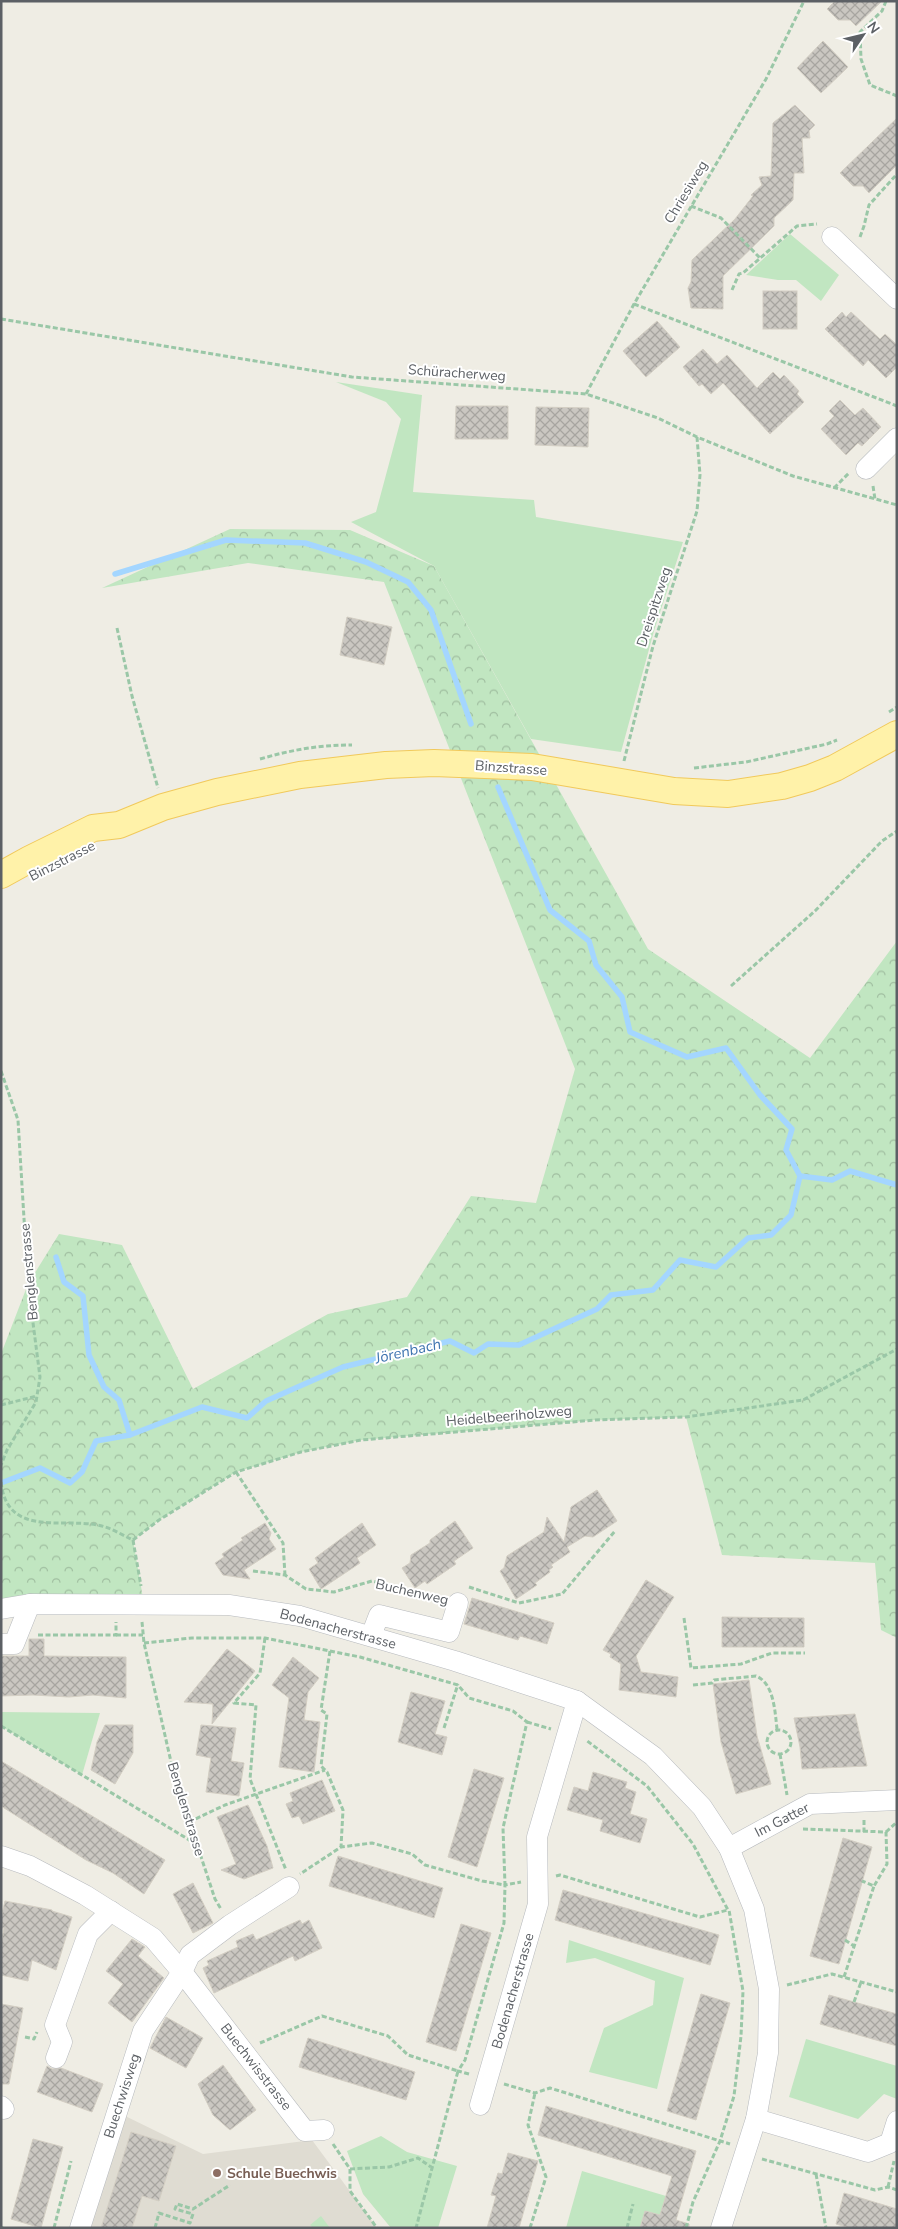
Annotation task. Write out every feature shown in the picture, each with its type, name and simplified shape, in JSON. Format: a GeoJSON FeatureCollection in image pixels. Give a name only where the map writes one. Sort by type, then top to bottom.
{"type":"FeatureCollection","features":[{"type":"Feature","properties":{"kind":"main road","name":"Binzstrasse"},"geometry":{"type":"LineString","coordinates":[[1,875],[30,858],[93,828],[119,825],[163,807],[217,792],[292,776],[386,765],[434,763],[532,767],[701,794],[756,791],[782,786],[821,774],[897,734]]}},
{"type":"Feature","properties":{"kind":"main road","name":"Binzstrasse"},"geometry":{"type":"LineString","coordinates":[[1,892],[101,841],[119,825]]}},
{"type":"Feature","properties":{"kind":"street"},"geometry":{"type":"LineString","coordinates":[[824,231],[897,300]]}},
{"type":"Feature","properties":{"kind":"street"},"geometry":{"type":"LineString","coordinates":[[857,471],[897,438]]}},
{"type":"Feature","properties":{"kind":"street","name":"Buchenweg"},"geometry":{"type":"LineString","coordinates":[[371,1636],[379,1615],[449,1632],[458,1603]]}},
{"type":"Feature","properties":{"kind":"street"},"geometry":{"type":"LineString","coordinates":[[9,1639],[30,1604]]}},
{"type":"Feature","properties":{"kind":"street","name":"Bodenacherstrasse"},"geometry":{"type":"LineString","coordinates":[[1,1609],[30,1604],[229,1605],[300,1616],[464,1664],[577,1701],[653,1756],[672,1773],[702,1807],[729,1848],[754,1909],[769,1989],[768,2053],[756,2119],[721,2228]]}},
{"type":"Feature","properties":{"kind":"street","name":"Bodenacherstrasse"},"geometry":{"type":"LineString","coordinates":[[480,2105],[538,1904],[537,1837],[577,1701]]}},
{"type":"Feature","properties":{"kind":"street","name":"Im Gatter"},"geometry":{"type":"LineString","coordinates":[[729,1848],[796,1822],[810,1804],[897,1800]]}},
{"type":"Feature","properties":{"kind":"street","name":"Buechwisstrasse"},"geometry":{"type":"LineString","coordinates":[[1,1856],[30,1866],[85,1895],[153,1938],[182,1972],[305,2131],[324,2130]]}},
{"type":"Feature","properties":{"kind":"street"},"geometry":{"type":"LineString","coordinates":[[182,1972],[190,1955],[230,1925],[290,1886]]}},
{"type":"Feature","properties":{"kind":"street"},"geometry":{"type":"LineString","coordinates":[[56,2058],[62,2042],[55,2026],[88,1934],[111,1911]]}},
{"type":"Feature","properties":{"kind":"street","name":"Buechwisweg"},"geometry":{"type":"LineString","coordinates":[[80,2228],[143,2031],[182,1972]]}},
{"type":"Feature","properties":{"kind":"street"},"geometry":{"type":"LineString","coordinates":[[756,2119],[868,2152],[890,2143],[897,2120]]}},
{"type":"Feature","properties":{"kind":"path","name":"Chriesiweg"},"geometry":{"type":"LineString","coordinates":[[586,394],[634,304],[766,79],[804,1]]}},
{"type":"Feature","properties":{"kind":"path"},"geometry":{"type":"LineString","coordinates":[[886,1],[882,11],[860,32],[860,59],[870,85],[897,96]]}},
{"type":"Feature","properties":{"kind":"path"},"geometry":{"type":"LineString","coordinates":[[851,255],[864,226],[868,205],[897,174]]}},
{"type":"Feature","properties":{"kind":"path"},"geometry":{"type":"LineString","coordinates":[[691,206],[721,218],[760,258]]}},
{"type":"Feature","properties":{"kind":"path"},"geometry":{"type":"LineString","coordinates":[[732,290],[735,280],[740,274],[797,226],[824,231]]}},
{"type":"Feature","properties":{"kind":"path"},"geometry":{"type":"LineString","coordinates":[[634,304],[897,406]]}},
{"type":"Feature","properties":{"kind":"path","name":"Schüracherweg"},"geometry":{"type":"LineString","coordinates":[[1,319],[352,377],[586,394],[658,418],[697,437],[793,476],[897,505]]}},
{"type":"Feature","properties":{"kind":"path","name":"Dreispitzweg"},"geometry":{"type":"LineString","coordinates":[[618,782],[653,646],[697,511],[700,475],[697,437]]}},
{"type":"Feature","properties":{"kind":"path"},"geometry":{"type":"LineString","coordinates":[[833,488],[857,471]]}},
{"type":"Feature","properties":{"kind":"path"},"geometry":{"type":"LineString","coordinates":[[117,628],[132,696],[163,807]]}},
{"type":"Feature","properties":{"kind":"path"},"geometry":{"type":"LineString","coordinates":[[731,986],[815,911],[882,841],[897,831]]}},
{"type":"Feature","properties":{"kind":"path","name":"Benglenstrasse"},"geometry":{"type":"LineString","coordinates":[[1,1071],[18,1120],[28,1284],[40,1378],[36,1402],[7,1450],[1,1465]]}},
{"type":"Feature","properties":{"kind":"path","name":"Heidelbeeriholzweg"},"geometry":{"type":"LineString","coordinates":[[133,1540],[159,1520],[236,1472],[302,1452],[361,1440],[595,1420],[686,1417],[803,1400],[897,1349]]}},
{"type":"Feature","properties":{"kind":"path"},"geometry":{"type":"LineString","coordinates":[[1,1405],[36,1396]]}},
{"type":"Feature","properties":{"kind":"path"},"geometry":{"type":"LineString","coordinates":[[236,1472],[284,1543],[285,1575]]}},
{"type":"Feature","properties":{"kind":"path"},"geometry":{"type":"LineString","coordinates":[[1,1482],[2,1495],[16,1513],[29,1522],[98,1525],[133,1540],[142,1592]]}},
{"type":"Feature","properties":{"kind":"path","name":"Buchenweg"},"geometry":{"type":"LineString","coordinates":[[253,1571],[285,1575],[306,1589],[334,1592],[372,1581],[458,1603],[465,1585],[520,1603],[562,1594],[615,1530]]}},
{"type":"Feature","properties":{"kind":"path"},"geometry":{"type":"LineString","coordinates":[[116,1635],[117,1604]]}},
{"type":"Feature","properties":{"kind":"path"},"geometry":{"type":"LineString","coordinates":[[684,1618],[691,1668],[741,1664],[772,1653],[805,1653]]}},
{"type":"Feature","properties":{"kind":"path","name":"Benglenstrasse"},"geometry":{"type":"LineString","coordinates":[[142,1621],[144,1644],[174,1774],[215,1899],[230,1925]]}},
{"type":"Feature","properties":{"kind":"path"},"geometry":{"type":"LineString","coordinates":[[9,1639],[116,1635],[143,1636]]}},
{"type":"Feature","properties":{"kind":"path"},"geometry":{"type":"LineString","coordinates":[[144,1644],[192,1638],[265,1638],[360,1657],[458,1684],[469,1698],[513,1711],[528,1722],[588,1740],[647,1786],[693,1844],[728,1910],[743,1991],[742,2036],[734,2096],[720,2141],[693,2202],[686,2228]]}},
{"type":"Feature","properties":{"kind":"path"},"geometry":{"type":"LineString","coordinates":[[265,1638],[260,1674],[234,1703],[256,1705],[250,1779],[290,1886],[301,1873],[340,1847],[372,1843],[412,1854],[426,1864],[482,1881],[505,1885],[560,1875],[700,1917],[728,1910]]}},
{"type":"Feature","properties":{"kind":"path"},"geometry":{"type":"LineString","coordinates":[[330,1651],[321,1710],[327,1714],[321,1766],[325,1770],[343,1810],[340,1847]]}},
{"type":"Feature","properties":{"kind":"path"},"geometry":{"type":"LineString","coordinates":[[444,1728],[464,1664]]}},
{"type":"Feature","properties":{"kind":"path"},"geometry":{"type":"LineString","coordinates":[[693,1685],[712,1683],[714,1680],[756,1676],[761,1678],[772,1697],[777,1729]]}},
{"type":"Feature","properties":{"kind":"path"},"geometry":{"type":"LineString","coordinates":[[416,2228],[458,2071],[465,2060],[504,1923],[505,1885],[502,1828],[528,1722]]}},
{"type":"Feature","properties":{"kind":"path"},"geometry":{"type":"LineString","coordinates":[[1,1726],[197,1844]]}},
{"type":"Feature","properties":{"kind":"path"},"geometry":{"type":"LineString","coordinates":[[777,1729],[785,1731],[792,1740],[790,1748],[780,1754],[771,1751],[767,1744],[770,1733],[777,1729]]}},
{"type":"Feature","properties":{"kind":"path"},"geometry":{"type":"LineString","coordinates":[[780,1754],[796,1822],[886,1832],[897,1822]]}},
{"type":"Feature","properties":{"kind":"path"},"geometry":{"type":"LineString","coordinates":[[189,1822],[224,1805],[325,1770]]}},
{"type":"Feature","properties":{"kind":"path"},"geometry":{"type":"LineString","coordinates":[[844,1977],[874,1886],[887,1864],[886,1832]]}},
{"type":"Feature","properties":{"kind":"path"},"geometry":{"type":"LineString","coordinates":[[862,1880],[874,1886]]}},
{"type":"Feature","properties":{"kind":"path"},"geometry":{"type":"LineString","coordinates":[[845,1940],[854,1946]]}},
{"type":"Feature","properties":{"kind":"path"},"geometry":{"type":"LineString","coordinates":[[769,1989],[832,1974],[897,1992]]}},
{"type":"Feature","properties":{"kind":"path"},"geometry":{"type":"LineString","coordinates":[[854,2002],[861,1982]]}},
{"type":"Feature","properties":{"kind":"path"},"geometry":{"type":"LineString","coordinates":[[259,2043],[322,2016],[388,2036],[408,2055],[458,2071]]}},
{"type":"Feature","properties":{"kind":"path"},"geometry":{"type":"LineString","coordinates":[[488,2079],[536,2093],[550,2088],[720,2141],[734,2146],[745,2154],[874,2190],[888,2187],[897,2190]]}},
{"type":"Feature","properties":{"kind":"path"},"geometry":{"type":"LineString","coordinates":[[530,2228],[546,2177],[528,2126],[536,2093]]}},
{"type":"Feature","properties":{"kind":"path"},"geometry":{"type":"LineString","coordinates":[[324,2130],[350,2169],[350,2191],[377,2228]]}},
{"type":"Feature","properties":{"kind":"path"},"geometry":{"type":"LineString","coordinates":[[350,2169],[389,2167],[418,2158],[431,2167]]}},
{"type":"Feature","properties":{"kind":"path"},"geometry":{"type":"LineString","coordinates":[[54,2228],[71,2161]]}},
{"type":"Feature","properties":{"kind":"path"},"geometry":{"type":"LineString","coordinates":[[816,2174],[826,2228]]}},
{"type":"Feature","properties":{"kind":"path"},"geometry":{"type":"LineString","coordinates":[[155,2228],[159,2213],[190,2223],[193,2214],[175,2209],[177,2204],[193,2209],[230,2185]]}},
{"type":"Feature","properties":{"kind":"path"},"geometry":{"type":"LineString","coordinates":[[627,2228],[633,2204]]}},
{"type":"Feature","properties":{"kind":"shaded area","name":"Schule Buechwis"},"geometry":{"type":"Polygon","coordinates":[[[117,2112],[203,2154],[312,2140],[377,2228],[80,2228],[117,2112]]]}},
{"type":"Feature","properties":{"kind":"green space"},"geometry":{"type":"Polygon","coordinates":[[[790,234],[839,275],[821,301],[796,280],[778,280],[746,275],[790,234]]]}},
{"type":"Feature","properties":{"kind":"green space"},"geometry":{"type":"Polygon","coordinates":[[[336,382],[422,395],[413,492],[534,500],[536,517],[683,542],[654,631],[621,752],[531,739],[434,566],[351,522],[376,512],[401,419],[386,402],[336,382]]]}},
{"type":"Feature","properties":{"kind":"green space"},"geometry":{"type":"Polygon","coordinates":[[[230,529],[350,530],[434,566],[648,949],[810,1058],[897,941],[897,1638],[881,1630],[875,1563],[722,1555],[686,1417],[595,1420],[361,1440],[301,1452],[236,1472],[159,1520],[133,1540],[144,1604],[1,1605],[1,1354],[28,1284],[59,1234],[122,1245],[193,1389],[328,1314],[407,1297],[471,1196],[536,1203],[575,1069],[384,582],[248,563],[102,588],[230,529]]]}},
{"type":"Feature","properties":{"kind":"green space"},"geometry":{"type":"Polygon","coordinates":[[[1,1712],[100,1713],[82,1775],[1,1726],[1,1712]]]}},
{"type":"Feature","properties":{"kind":"green space"},"geometry":{"type":"Polygon","coordinates":[[[569,1940],[684,1978],[657,2089],[589,2072],[604,2028],[653,2005],[655,1981],[595,1958],[566,1963],[569,1940]]]}},
{"type":"Feature","properties":{"kind":"green space"},"geometry":{"type":"Polygon","coordinates":[[[806,2039],[897,2066],[897,2099],[884,2094],[858,2119],[789,2097],[806,2039]]]}},
{"type":"Feature","properties":{"kind":"green space"},"geometry":{"type":"Polygon","coordinates":[[[381,2136],[407,2152],[457,2166],[438,2228],[391,2228],[363,2194],[347,2151],[381,2136]]]}},
{"type":"Feature","properties":{"kind":"green space"},"geometry":{"type":"Polygon","coordinates":[[[582,2171],[666,2196],[660,2215],[645,2211],[640,2228],[566,2228],[582,2171]]]}},
{"type":"Feature","properties":{"kind":"green space"},"geometry":{"type":"Polygon","coordinates":[[[321,2216],[330,2228],[313,2228],[310,2225],[321,2216]]]}},
{"type":"Feature","properties":{"kind":"building"},"geometry":{"type":"Polygon","coordinates":[[[835,1],[882,1],[856,26],[850,20],[838,20],[827,9],[835,1]]]}},
{"type":"Feature","properties":{"kind":"building"},"geometry":{"type":"Polygon","coordinates":[[[823,41],[848,67],[821,93],[797,68],[823,41]]]}},
{"type":"Feature","properties":{"kind":"building"},"geometry":{"type":"Polygon","coordinates":[[[795,105],[815,125],[809,131],[810,138],[802,138],[804,173],[794,173],[793,200],[774,218],[774,226],[723,276],[723,309],[691,308],[688,288],[691,282],[692,260],[735,219],[753,196],[751,195],[762,185],[759,177],[771,176],[773,123],[795,105]]]}},
{"type":"Feature","properties":{"kind":"building"},"geometry":{"type":"Polygon","coordinates":[[[897,118],[897,165],[869,193],[863,186],[853,186],[840,173],[897,118]]]}},
{"type":"Feature","properties":{"kind":"building"},"geometry":{"type":"Polygon","coordinates":[[[763,291],[797,291],[797,329],[763,329],[763,291]]]}},
{"type":"Feature","properties":{"kind":"building"},"geometry":{"type":"Polygon","coordinates":[[[842,312],[846,317],[851,312],[880,339],[885,334],[897,345],[897,367],[886,378],[868,360],[863,366],[825,329],[842,312]]]}},
{"type":"Feature","properties":{"kind":"building"},"geometry":{"type":"Polygon","coordinates":[[[657,321],[680,347],[646,377],[623,351],[657,321]]]}},
{"type":"Feature","properties":{"kind":"building"},"geometry":{"type":"Polygon","coordinates":[[[703,349],[717,364],[727,355],[757,388],[773,372],[780,379],[784,375],[799,391],[797,394],[804,402],[770,434],[723,383],[711,394],[702,384],[699,386],[683,367],[703,349]]]}},
{"type":"Feature","properties":{"kind":"building"},"geometry":{"type":"Polygon","coordinates":[[[840,400],[855,415],[863,408],[881,427],[862,446],[858,443],[846,455],[821,429],[834,416],[829,411],[840,400]]]}},
{"type":"Feature","properties":{"kind":"building"},"geometry":{"type":"Polygon","coordinates":[[[456,406],[508,406],[508,439],[455,439],[456,406]]]}},
{"type":"Feature","properties":{"kind":"building"},"geometry":{"type":"Polygon","coordinates":[[[536,407],[589,408],[588,447],[535,445],[536,407]]]}},
{"type":"Feature","properties":{"kind":"building"},"geometry":{"type":"Polygon","coordinates":[[[347,617],[392,627],[384,665],[340,655],[347,617]]]}},
{"type":"Feature","properties":{"kind":"building"},"geometry":{"type":"Polygon","coordinates":[[[597,1490],[617,1521],[593,1537],[585,1536],[567,1547],[570,1552],[551,1565],[553,1567],[549,1570],[550,1572],[535,1583],[537,1585],[516,1599],[500,1571],[504,1568],[507,1556],[544,1532],[547,1517],[564,1542],[571,1507],[597,1490]]]}},
{"type":"Feature","properties":{"kind":"building"},"geometry":{"type":"Polygon","coordinates":[[[455,1521],[473,1548],[454,1561],[456,1564],[427,1584],[425,1581],[415,1588],[402,1568],[410,1563],[411,1555],[430,1543],[430,1540],[455,1521]]]}},
{"type":"Feature","properties":{"kind":"building"},"geometry":{"type":"Polygon","coordinates":[[[265,1523],[271,1533],[269,1539],[276,1549],[244,1570],[250,1579],[223,1575],[215,1563],[224,1557],[222,1554],[243,1540],[241,1538],[265,1523]]]}},
{"type":"Feature","properties":{"kind":"building"},"geometry":{"type":"Polygon","coordinates":[[[362,1523],[376,1545],[357,1558],[360,1563],[321,1589],[309,1569],[318,1563],[315,1558],[362,1523]]]}},
{"type":"Feature","properties":{"kind":"building"},"geometry":{"type":"Polygon","coordinates":[[[646,1580],[674,1597],[636,1656],[641,1672],[678,1677],[676,1697],[619,1690],[621,1664],[610,1657],[611,1654],[603,1650],[646,1580]]]}},
{"type":"Feature","properties":{"kind":"building"},"geometry":{"type":"Polygon","coordinates":[[[472,1598],[554,1623],[547,1644],[520,1636],[518,1640],[464,1624],[472,1598]]]}},
{"type":"Feature","properties":{"kind":"building"},"geometry":{"type":"Polygon","coordinates":[[[722,1617],[804,1618],[804,1647],[722,1647],[722,1617]]]}},
{"type":"Feature","properties":{"kind":"building"},"geometry":{"type":"Polygon","coordinates":[[[29,1639],[44,1639],[44,1656],[126,1657],[126,1698],[93,1695],[69,1697],[1,1696],[1,1656],[29,1656],[29,1639]]]}},
{"type":"Feature","properties":{"kind":"building"},"geometry":{"type":"Polygon","coordinates":[[[227,1649],[255,1671],[212,1724],[213,1704],[184,1702],[227,1649]]]}},
{"type":"Feature","properties":{"kind":"building"},"geometry":{"type":"Polygon","coordinates":[[[293,1657],[319,1678],[308,1692],[304,1720],[320,1722],[314,1772],[279,1767],[289,1698],[272,1685],[293,1657]]]}},
{"type":"Feature","properties":{"kind":"building"},"geometry":{"type":"Polygon","coordinates":[[[749,1680],[757,1736],[771,1784],[736,1794],[721,1742],[713,1684],[749,1680]]]}},
{"type":"Feature","properties":{"kind":"building"},"geometry":{"type":"Polygon","coordinates":[[[411,1692],[445,1701],[435,1734],[447,1737],[442,1755],[398,1742],[411,1692]]]}},
{"type":"Feature","properties":{"kind":"building"},"geometry":{"type":"Polygon","coordinates":[[[855,1714],[867,1766],[802,1769],[794,1718],[855,1714]]]}},
{"type":"Feature","properties":{"kind":"building"},"geometry":{"type":"Polygon","coordinates":[[[105,1725],[133,1725],[133,1753],[115,1784],[91,1770],[97,1742],[105,1725]]]}},
{"type":"Feature","properties":{"kind":"building"},"geometry":{"type":"Polygon","coordinates":[[[201,1725],[236,1728],[231,1761],[244,1763],[239,1796],[206,1792],[211,1758],[196,1755],[201,1725]]]}},
{"type":"Feature","properties":{"kind":"building"},"geometry":{"type":"Polygon","coordinates":[[[1,1761],[165,1860],[144,1894],[113,1873],[86,1860],[1,1806],[1,1761]]]}},
{"type":"Feature","properties":{"kind":"building"},"geometry":{"type":"Polygon","coordinates":[[[474,1769],[504,1778],[477,1867],[448,1857],[474,1769]]]}},
{"type":"Feature","properties":{"kind":"building"},"geometry":{"type":"Polygon","coordinates":[[[593,1772],[627,1782],[625,1788],[636,1792],[630,1814],[647,1819],[640,1843],[600,1831],[603,1820],[567,1810],[574,1787],[588,1791],[593,1772]]]}},
{"type":"Feature","properties":{"kind":"building"},"geometry":{"type":"Polygon","coordinates":[[[322,1780],[335,1811],[303,1824],[299,1816],[292,1818],[286,1804],[293,1801],[290,1793],[322,1780]]]}},
{"type":"Feature","properties":{"kind":"building"},"geometry":{"type":"Polygon","coordinates":[[[248,1805],[267,1846],[273,1868],[244,1879],[221,1870],[236,1864],[217,1817],[248,1805]]]}},
{"type":"Feature","properties":{"kind":"building"},"geometry":{"type":"Polygon","coordinates":[[[843,1838],[872,1847],[839,1964],[810,1956],[843,1838]]]}},
{"type":"Feature","properties":{"kind":"building"},"geometry":{"type":"Polygon","coordinates":[[[338,1856],[443,1888],[434,1918],[329,1886],[338,1856]]]}},
{"type":"Feature","properties":{"kind":"building"},"geometry":{"type":"Polygon","coordinates":[[[193,1883],[213,1923],[193,1933],[173,1894],[193,1883]]]}},
{"type":"Feature","properties":{"kind":"building"},"geometry":{"type":"Polygon","coordinates":[[[563,1890],[719,1935],[710,1965],[555,1920],[563,1890]]]}},
{"type":"Feature","properties":{"kind":"building"},"geometry":{"type":"Polygon","coordinates":[[[5,1901],[52,1910],[72,1917],[56,1970],[32,1960],[28,1981],[1,1975],[1,1945],[4,1928],[1,1928],[1,1918],[5,1901]]]}},
{"type":"Feature","properties":{"kind":"building"},"geometry":{"type":"Polygon","coordinates":[[[300,1920],[302,1924],[309,1920],[322,1948],[295,1961],[293,1956],[214,1993],[203,1968],[209,1965],[207,1961],[238,1947],[236,1941],[253,1934],[256,1940],[300,1920]]]}},
{"type":"Feature","properties":{"kind":"building"},"geometry":{"type":"Polygon","coordinates":[[[461,1924],[491,1933],[456,2051],[426,2042],[461,1924]]]}},
{"type":"Feature","properties":{"kind":"building"},"geometry":{"type":"Polygon","coordinates":[[[132,1939],[145,1947],[138,1956],[164,1978],[132,2022],[108,2003],[123,1984],[106,1971],[132,1939]]]}},
{"type":"Feature","properties":{"kind":"building"},"geometry":{"type":"Polygon","coordinates":[[[701,1994],[730,2003],[696,2120],[667,2111],[701,1994]]]}},
{"type":"Feature","properties":{"kind":"building"},"geometry":{"type":"Polygon","coordinates":[[[829,1995],[897,2014],[897,2046],[820,2024],[829,1995]]]}},
{"type":"Feature","properties":{"kind":"building"},"geometry":{"type":"Polygon","coordinates":[[[1,2004],[23,2008],[9,2084],[1,2084],[1,2004]]]}},
{"type":"Feature","properties":{"kind":"building"},"geometry":{"type":"Polygon","coordinates":[[[166,2017],[203,2038],[186,2068],[150,2048],[166,2017]]]}},
{"type":"Feature","properties":{"kind":"building"},"geometry":{"type":"Polygon","coordinates":[[[308,2038],[415,2072],[406,2100],[299,2067],[308,2038]]]}},
{"type":"Feature","properties":{"kind":"building"},"geometry":{"type":"Polygon","coordinates":[[[223,2065],[256,2110],[230,2130],[213,2115],[198,2084],[223,2065]]]}},
{"type":"Feature","properties":{"kind":"building"},"geometry":{"type":"Polygon","coordinates":[[[47,2066],[52,2069],[61,2068],[103,2084],[92,2112],[37,2092],[47,2066]]]}},
{"type":"Feature","properties":{"kind":"building"},"geometry":{"type":"Polygon","coordinates":[[[546,2106],[696,2151],[676,2220],[689,2224],[689,2228],[640,2228],[645,2211],[660,2215],[672,2176],[538,2135],[546,2106]]]}},
{"type":"Feature","properties":{"kind":"building"},"geometry":{"type":"Polygon","coordinates":[[[131,2132],[176,2146],[159,2201],[142,2196],[132,2228],[101,2228],[131,2132]]]}},
{"type":"Feature","properties":{"kind":"building"},"geometry":{"type":"Polygon","coordinates":[[[33,2139],[63,2147],[41,2228],[11,2219],[33,2139]]]}},
{"type":"Feature","properties":{"kind":"building"},"geometry":{"type":"Polygon","coordinates":[[[508,2153],[538,2161],[519,2228],[487,2228],[496,2196],[491,2195],[498,2173],[502,2174],[508,2153]]]}},
{"type":"Feature","properties":{"kind":"building"},"geometry":{"type":"Polygon","coordinates":[[[844,2193],[897,2209],[897,2228],[850,2228],[836,2224],[844,2193]]]}},
{"type":"Feature","properties":{"kind":"waterway"},"geometry":{"type":"LineString","coordinates":[[115,574],[226,540],[305,543],[366,562],[408,582],[431,610],[471,724]]}},
{"type":"Feature","properties":{"kind":"waterway"},"geometry":{"type":"LineString","coordinates":[[498,787],[550,910],[589,941],[596,965],[622,997],[630,1032],[687,1057],[726,1048],[760,1095],[792,1129],[786,1150],[800,1176]]}},
{"type":"Feature","properties":{"kind":"waterway","name":"Jörenbach"},"geometry":{"type":"LineString","coordinates":[[1,1483],[40,1468],[70,1483],[82,1472],[96,1441],[130,1435],[202,1407],[247,1418],[266,1401],[343,1367],[450,1341],[474,1353],[488,1344],[519,1345],[597,1309],[611,1295],[653,1290],[680,1260],[716,1267],[748,1238],[771,1235],[791,1215],[800,1176],[832,1180],[850,1171],[897,1185]]}},
{"type":"Feature","properties":{"kind":"waterway"},"geometry":{"type":"LineString","coordinates":[[56,1257],[64,1282],[83,1296],[89,1355],[104,1387],[119,1400],[130,1435]]}},
{"type":"Feature","properties":{"kind":"place","name":"Schule Buechwis"},"geometry":{"type":"Point","coordinates":[217,2173]}}]}
